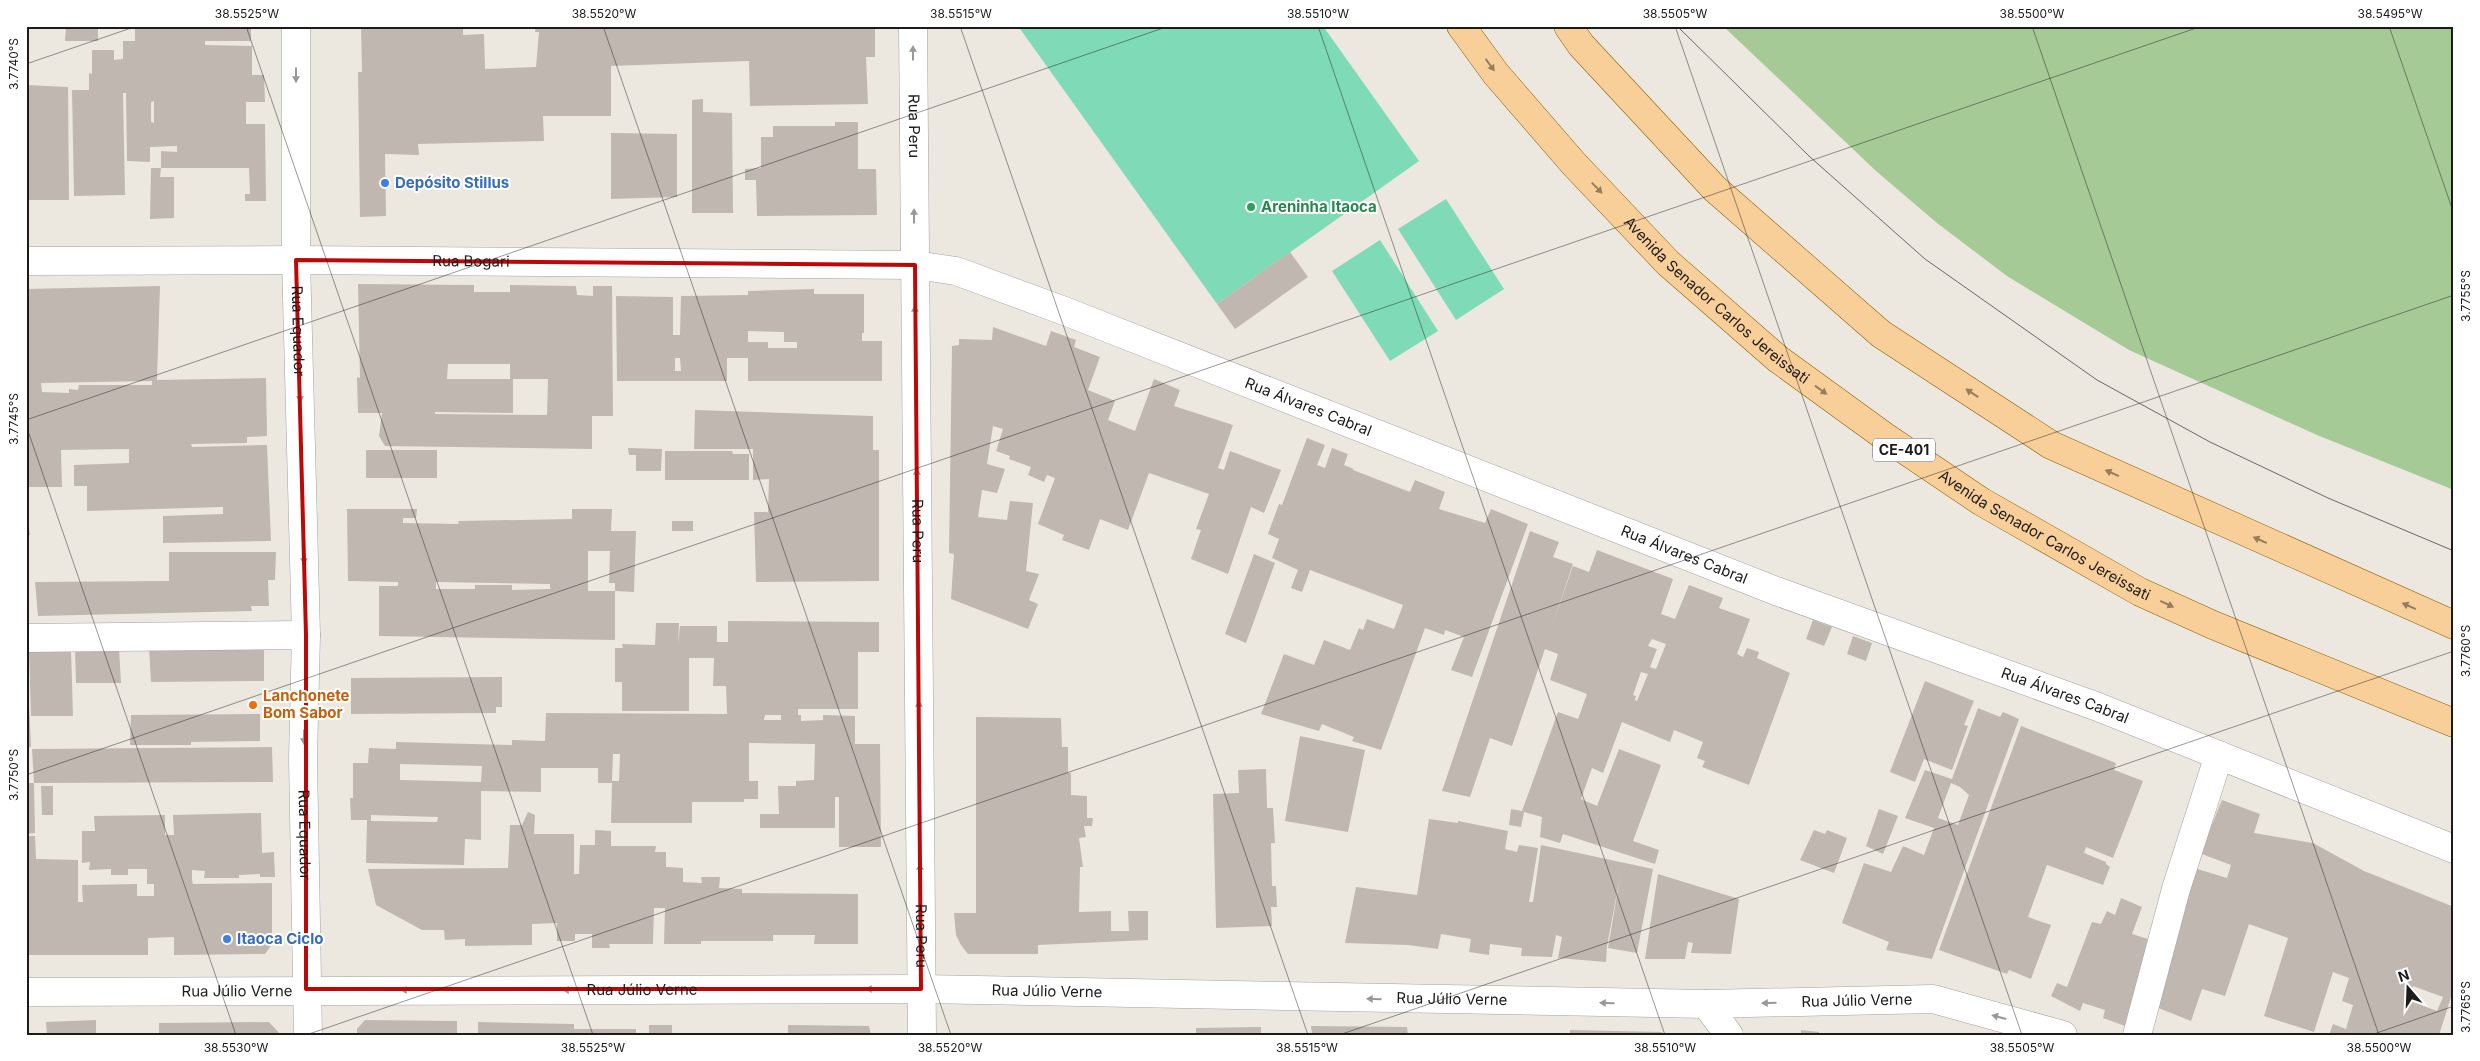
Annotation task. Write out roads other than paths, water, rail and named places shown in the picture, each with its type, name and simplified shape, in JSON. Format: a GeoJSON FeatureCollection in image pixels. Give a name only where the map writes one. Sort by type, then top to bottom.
{"type":"FeatureCollection","features":[{"type":"Feature","properties":{"kind":"main road","name":"Avenida Senador Carlos Jereissati"},"geometry":{"type":"LineString","coordinates":[[1461,26],[1496,74],[1574,164],[1668,263],[1778,359],[1884,436],[1982,502],[2140,592],[2213,625],[2454,723]]}},
{"type":"Feature","properties":{"kind":"main road"},"geometry":{"type":"LineString","coordinates":[[1568,26],[1581,44],[1714,189],[1882,334],[2051,445],[2454,625]]}},
{"type":"Feature","properties":{"kind":"street","name":"Rua Equador"},"geometry":{"type":"LineString","coordinates":[[296,26],[296,260],[306,635],[303,758],[308,1035]]}},
{"type":"Feature","properties":{"kind":"street","name":"Rua Peru"},"geometry":{"type":"LineString","coordinates":[[913,26],[922,1035]]}},
{"type":"Feature","properties":{"kind":"street","name":"Rua Bogari"},"geometry":{"type":"LineString","coordinates":[[26,261],[296,260],[915,265]]}},
{"type":"Feature","properties":{"kind":"street","name":"Rua Álvares Cabral"},"geometry":{"type":"LineString","coordinates":[[915,265],[956,271],[1067,312],[1776,591],[2098,707],[2454,849]]}},
{"type":"Feature","properties":{"kind":"street"},"geometry":{"type":"LineString","coordinates":[[26,638],[306,635]]}},
{"type":"Feature","properties":{"kind":"street"},"geometry":{"type":"LineString","coordinates":[[2137,1035],[2176,889],[2219,755]]}},
{"type":"Feature","properties":{"kind":"street","name":"Rua Júlio Verne"},"geometry":{"type":"LineString","coordinates":[[26,992],[306,989],[921,989],[1706,1004],[1934,999],[2063,1035]]}},
{"type":"Feature","properties":{"kind":"street"},"geometry":{"type":"LineString","coordinates":[[1706,1004],[1729,1035]]}},
{"type":"Feature","properties":{"kind":"tram line"},"geometry":{"type":"LineString","coordinates":[[1677,26],[1809,156],[1925,259],[2097,380],[2210,442],[2328,498],[2454,551]]}},
{"type":"Feature","properties":{"kind":"place","name":"Depósito Stillus"},"geometry":{"type":"Point","coordinates":[385,183]}},
{"type":"Feature","properties":{"kind":"place","name":"Areninha Itaoca"},"geometry":{"type":"Point","coordinates":[1251,207]}},
{"type":"Feature","properties":{"kind":"place","name":"Lanchonete Bom Sabor"},"geometry":{"type":"Point","coordinates":[253,705]}},
{"type":"Feature","properties":{"kind":"place","name":"Itaoca Ciclo"},"geometry":{"type":"Point","coordinates":[227,939]}}]}
